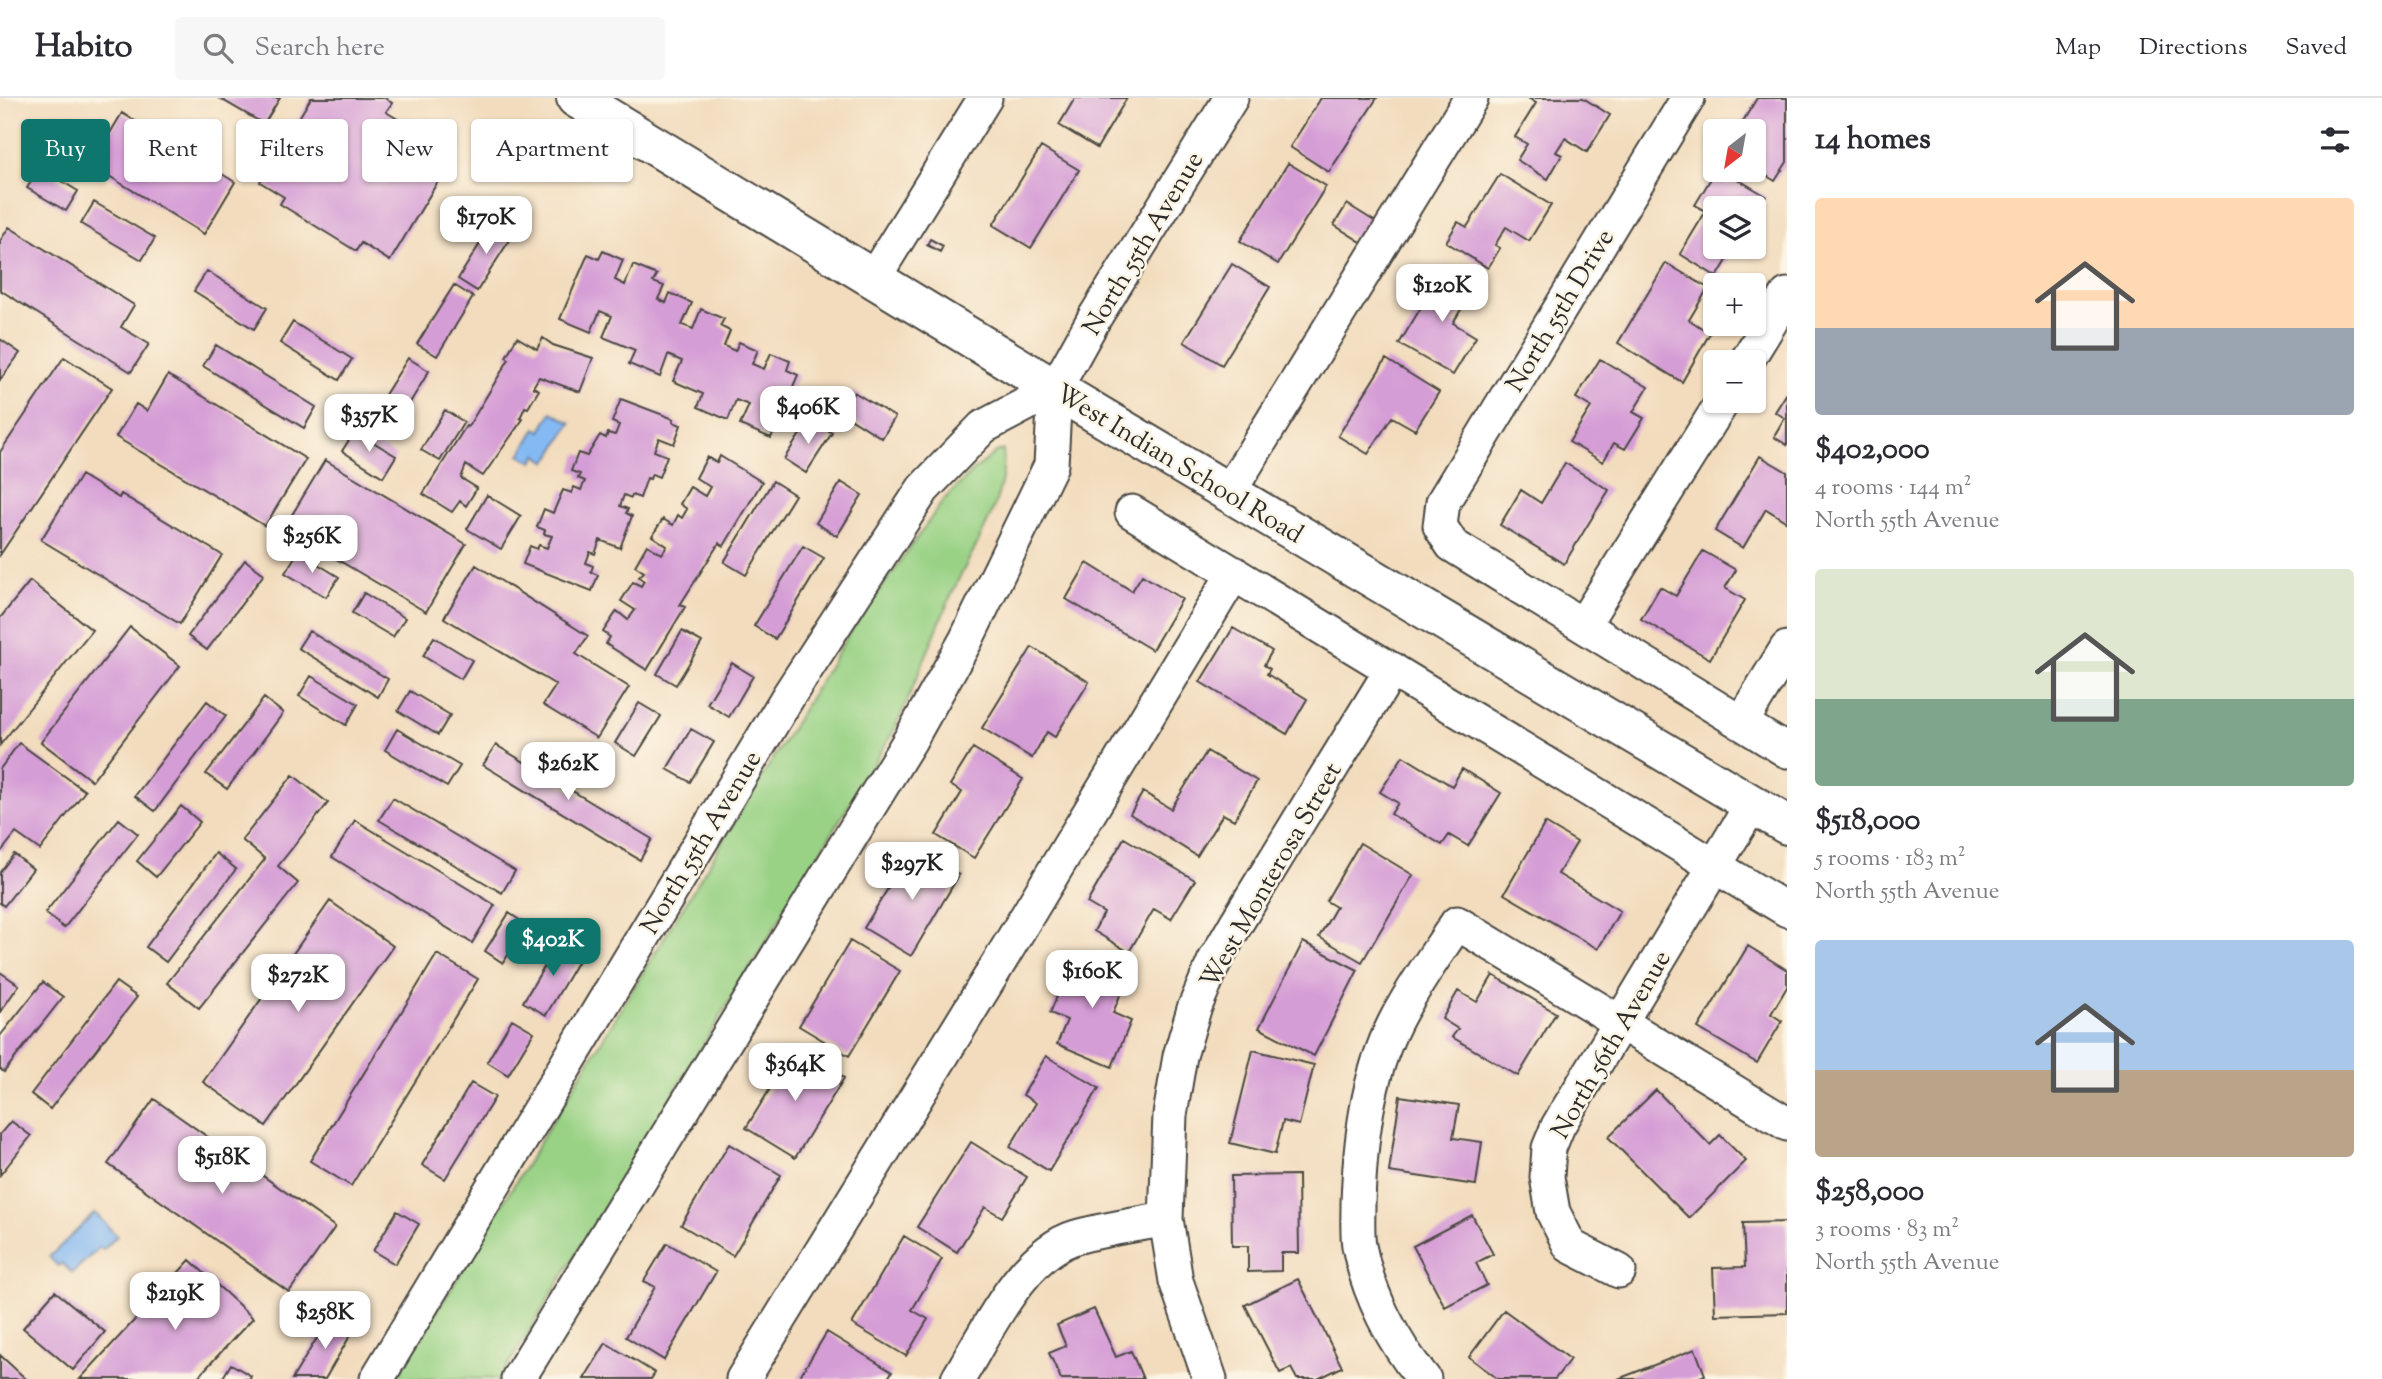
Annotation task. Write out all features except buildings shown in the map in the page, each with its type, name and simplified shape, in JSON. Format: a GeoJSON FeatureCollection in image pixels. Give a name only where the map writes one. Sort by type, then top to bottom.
{"type":"FeatureCollection","features":[{"type":"Feature","properties":{"kind":"main road","name":"West Indian School Road"},"geometry":{"type":"LineString","coordinates":[[576,98],[1055,389],[1787,825]]}},
{"type":"Feature","properties":{"kind":"street"},"geometry":{"type":"LineString","coordinates":[[873,279],[985,98]]}},
{"type":"Feature","properties":{"kind":"street","name":"North 55th Avenue"},"geometry":{"type":"LineString","coordinates":[[518,1379],[903,751],[965,640],[1051,465],[1055,389],[1095,317],[1231,98]]}},
{"type":"Feature","properties":{"kind":"street"},"geometry":{"type":"LineString","coordinates":[[1229,492],[1471,98]]}},
{"type":"Feature","properties":{"kind":"street","name":"North 55th Drive"},"geometry":{"type":"LineString","coordinates":[[1583,625],[1452,545],[1440,526],[1443,502],[1688,98]]}},
{"type":"Feature","properties":{"kind":"street"},"geometry":{"type":"LineString","coordinates":[[1753,350],[1787,295]]}},
{"type":"Feature","properties":{"kind":"street","name":"North 55th Avenue"},"geometry":{"type":"LineString","coordinates":[[377,1379],[789,695],[923,489],[984,427],[1055,389]]}},
{"type":"Feature","properties":{"kind":"street"},"geometry":{"type":"LineString","coordinates":[[1716,413],[1583,625],[1787,751]]}},
{"type":"Feature","properties":{"kind":"street"},"geometry":{"type":"LineString","coordinates":[[1132,512],[1787,910]]}},
{"type":"Feature","properties":{"kind":"street"},"geometry":{"type":"LineString","coordinates":[[743,1379],[1234,573]]}},
{"type":"Feature","properties":{"kind":"street"},"geometry":{"type":"LineString","coordinates":[[1741,723],[1787,648]]}},
{"type":"Feature","properties":{"kind":"street","name":"West Monterosa Street"},"geometry":{"type":"LineString","coordinates":[[1210,1379],[1176,1281],[1166,1219],[1170,1115],[1180,1056],[1194,1009],[1214,962],[1392,669]]}},
{"type":"Feature","properties":{"kind":"street","name":"North 56th Avenue"},"geometry":{"type":"LineString","coordinates":[[1619,1272],[1570,1247],[1553,1212],[1547,1177],[1549,1148],[1559,1126],[1752,804]]}},
{"type":"Feature","properties":{"kind":"street"},"geometry":{"type":"LineString","coordinates":[[1424,1379],[1408,1360],[1388,1324],[1370,1283],[1359,1245],[1361,1149],[1369,1101],[1395,1022],[1457,923],[1787,1124]]}},
{"type":"Feature","properties":{"kind":"street"},"geometry":{"type":"LineString","coordinates":[[958,1379],[1012,1291],[1027,1270],[1048,1250],[1074,1238],[1166,1219]]}},
{"type":"Feature","properties":{"kind":"green space"},"geometry":{"type":"Polygon","coordinates":[[[1003,450],[1003,469],[994,508],[957,582],[892,734],[500,1379],[396,1379],[847,637],[943,501],[973,471],[996,452],[1003,450]]]}},
{"type":"Feature","properties":{"kind":"water"},"geometry":{"type":"Polygon","coordinates":[[[552,412],[571,423],[547,462],[537,455],[533,462],[520,455],[536,428],[541,431],[552,412]]]}},
{"type":"Feature","properties":{"kind":"water"},"geometry":{"type":"Polygon","coordinates":[[[95,1213],[117,1236],[103,1250],[100,1247],[72,1273],[62,1263],[58,1266],[49,1257],[95,1213]]]}}]}
